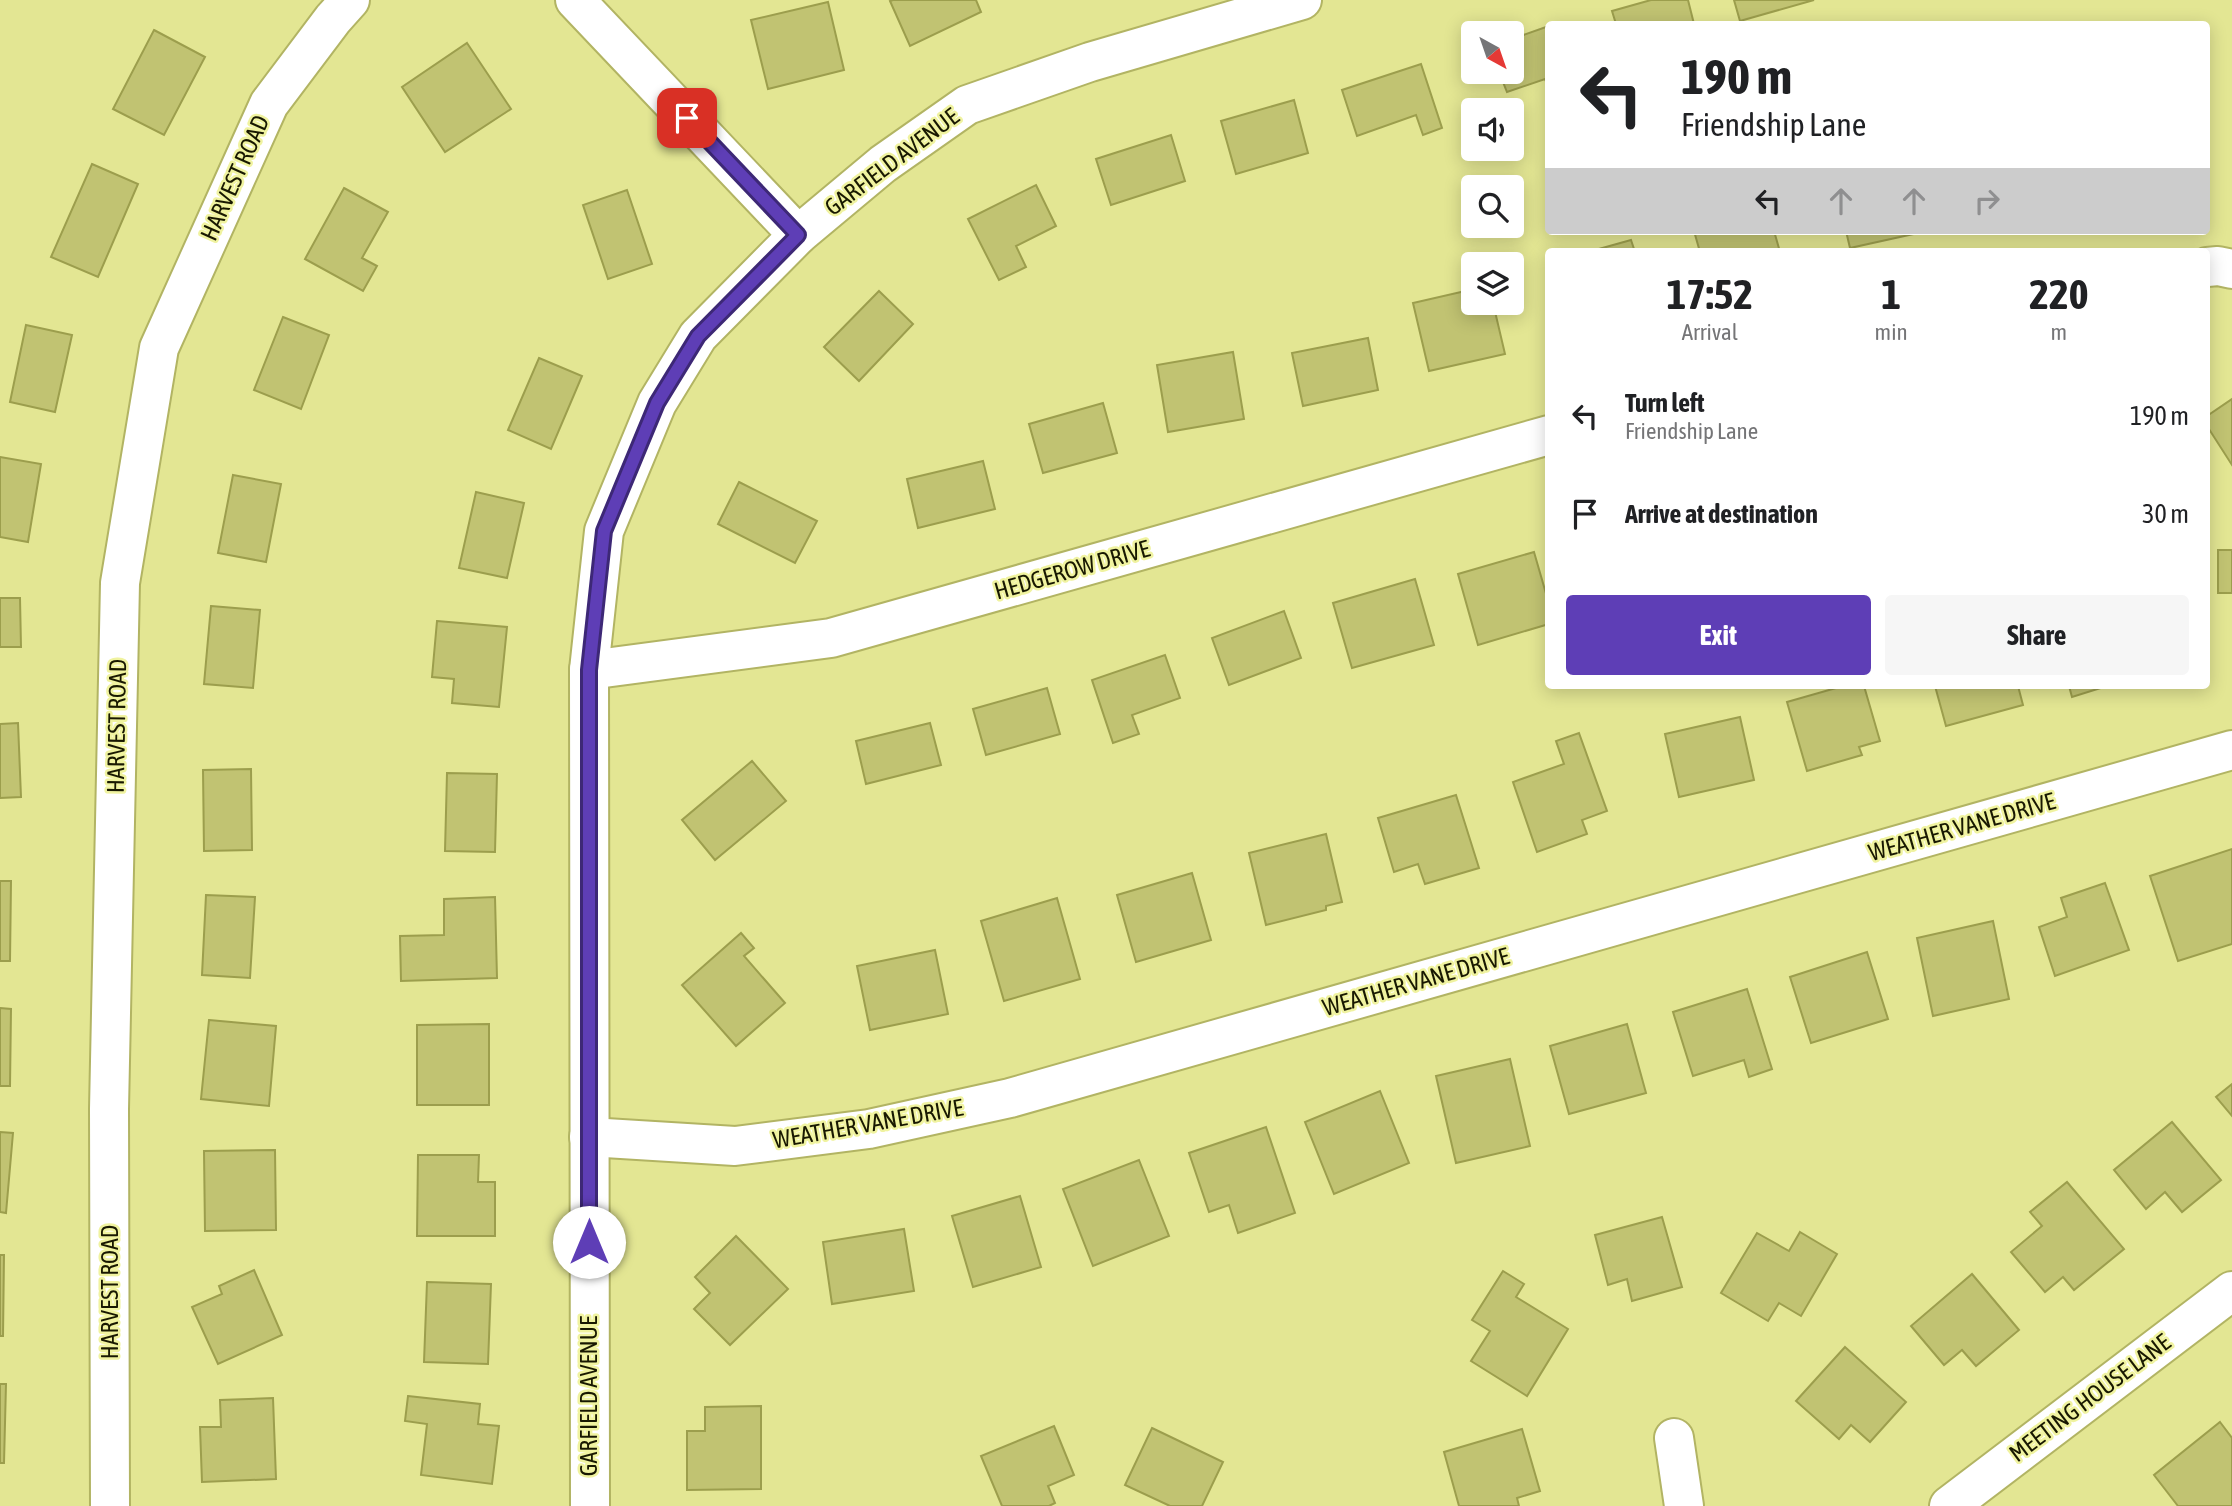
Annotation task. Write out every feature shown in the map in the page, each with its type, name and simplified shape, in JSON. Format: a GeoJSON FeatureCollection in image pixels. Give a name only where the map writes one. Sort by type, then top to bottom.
{"type":"FeatureCollection","features":[{"type":"Feature","properties":{"kind":"street","name":"HARVEST ROAD"},"geometry":{"type":"LineString","coordinates":[[110,1506],[109,1109],[120,583],[159,348],[268,104],[350,0]]}},
{"type":"Feature","properties":{"kind":"street"},"geometry":{"type":"LineString","coordinates":[[575,0],[798,235]]}},
{"type":"Feature","properties":{"kind":"street","name":"GARFIELD AVENUE"},"geometry":{"type":"LineString","coordinates":[[590,1506],[589,670],[604,531],[657,403],[698,336],[798,235],[883,164],[967,105],[1090,62],[1302,0]]}},
{"type":"Feature","properties":{"kind":"street"},"geometry":{"type":"LineString","coordinates":[[2210,267],[2232,269]]}},
{"type":"Feature","properties":{"kind":"street","name":"HEDGEROW DRIVE"},"geometry":{"type":"LineString","coordinates":[[589,670],[831,638],[1545,436]]}},
{"type":"Feature","properties":{"kind":"street","name":"WEATHER VANE DRIVE"},"geometry":{"type":"LineString","coordinates":[[589,1137],[735,1146],[869,1129],[1010,1098],[2232,750]]}},
{"type":"Feature","properties":{"kind":"street","name":"MEETING HOUSE LANE"},"geometry":{"type":"LineString","coordinates":[[1949,1506],[2232,1291]]}},
{"type":"Feature","properties":{"kind":"street"},"geometry":{"type":"LineString","coordinates":[[1674,1438],[1685,1506]]}},
{"type":"Feature","properties":{"kind":"building"},"geometry":{"type":"Polygon","coordinates":[[[976,0],[981,12],[910,46],[890,1],[976,0]]]}},
{"type":"Feature","properties":{"kind":"building"},"geometry":{"type":"Polygon","coordinates":[[[1651,0],[1688,0],[1693,21],[1615,21],[1612,11],[1651,0]]]}},
{"type":"Feature","properties":{"kind":"building"},"geometry":{"type":"Polygon","coordinates":[[[1734,0],[1814,0],[1740,21],[1734,0]]]}},
{"type":"Feature","properties":{"kind":"building"},"geometry":{"type":"Polygon","coordinates":[[[828,2],[844,70],[768,89],[751,20],[828,2]]]}},
{"type":"Feature","properties":{"kind":"building"},"geometry":{"type":"Polygon","coordinates":[[[1545,27],[1545,79],[1507,92],[1504,84],[1524,84],[1524,35],[1545,27]]]}},
{"type":"Feature","properties":{"kind":"building"},"geometry":{"type":"Polygon","coordinates":[[[154,30],[205,57],[164,135],[113,109],[154,30]]]}},
{"type":"Feature","properties":{"kind":"building"},"geometry":{"type":"Polygon","coordinates":[[[467,43],[511,109],[445,152],[402,87],[467,43]]]}},
{"type":"Feature","properties":{"kind":"building"},"geometry":{"type":"Polygon","coordinates":[[[1421,64],[1442,128],[1423,135],[1416,115],[1357,136],[1342,90],[1421,64]]]}},
{"type":"Feature","properties":{"kind":"building"},"geometry":{"type":"Polygon","coordinates":[[[1294,100],[1308,153],[1236,174],[1221,121],[1294,100]]]}},
{"type":"Feature","properties":{"kind":"building"},"geometry":{"type":"Polygon","coordinates":[[[1171,135],[1185,181],[1111,205],[1096,159],[1171,135]]]}},
{"type":"Feature","properties":{"kind":"building"},"geometry":{"type":"Polygon","coordinates":[[[92,164],[138,184],[98,277],[51,257],[92,164]]]}},
{"type":"Feature","properties":{"kind":"building"},"geometry":{"type":"Polygon","coordinates":[[[1036,185],[1056,226],[1016,246],[1026,267],[999,280],[968,219],[1036,185]]]}},
{"type":"Feature","properties":{"kind":"building"},"geometry":{"type":"Polygon","coordinates":[[[344,188],[388,212],[362,258],[377,266],[363,291],[305,259],[344,188]]]}},
{"type":"Feature","properties":{"kind":"building"},"geometry":{"type":"Polygon","coordinates":[[[627,190],[652,264],[608,279],[583,205],[627,190]]]}},
{"type":"Feature","properties":{"kind":"building"},"geometry":{"type":"Polygon","coordinates":[[[1695,235],[1775,235],[1779,248],[1699,248],[1695,235]]]}},
{"type":"Feature","properties":{"kind":"building"},"geometry":{"type":"Polygon","coordinates":[[[1847,235],[1909,235],[1850,248],[1847,235]]]}},
{"type":"Feature","properties":{"kind":"building"},"geometry":{"type":"Polygon","coordinates":[[[1631,240],[1634,248],[1602,248],[1631,240]]]}},
{"type":"Feature","properties":{"kind":"building"},"geometry":{"type":"Polygon","coordinates":[[[879,291],[913,324],[859,381],[824,347],[879,291]]]}},
{"type":"Feature","properties":{"kind":"building"},"geometry":{"type":"Polygon","coordinates":[[[1461,292],[1461,315],[1496,315],[1505,354],[1429,371],[1413,303],[1461,292]]]}},
{"type":"Feature","properties":{"kind":"building"},"geometry":{"type":"Polygon","coordinates":[[[283,317],[329,335],[301,409],[254,390],[283,317]]]}},
{"type":"Feature","properties":{"kind":"building"},"geometry":{"type":"Polygon","coordinates":[[[26,325],[72,335],[55,412],[10,402],[26,325]]]}},
{"type":"Feature","properties":{"kind":"building"},"geometry":{"type":"Polygon","coordinates":[[[1368,338],[1378,390],[1303,406],[1292,353],[1368,338]]]}},
{"type":"Feature","properties":{"kind":"building"},"geometry":{"type":"Polygon","coordinates":[[[1233,352],[1244,419],[1168,432],[1157,365],[1233,352]]]}},
{"type":"Feature","properties":{"kind":"building"},"geometry":{"type":"Polygon","coordinates":[[[539,358],[582,376],[551,449],[508,430],[539,358]]]}},
{"type":"Feature","properties":{"kind":"building"},"geometry":{"type":"Polygon","coordinates":[[[2232,399],[2232,465],[2210,431],[2210,414],[2232,399]]]}},
{"type":"Feature","properties":{"kind":"building"},"geometry":{"type":"Polygon","coordinates":[[[1103,403],[1117,453],[1043,473],[1029,424],[1103,403]]]}},
{"type":"Feature","properties":{"kind":"building"},"geometry":{"type":"Polygon","coordinates":[[[0,457],[41,464],[28,542],[0,537],[0,457]]]}},
{"type":"Feature","properties":{"kind":"building"},"geometry":{"type":"Polygon","coordinates":[[[983,461],[995,509],[918,528],[907,479],[983,461]]]}},
{"type":"Feature","properties":{"kind":"building"},"geometry":{"type":"Polygon","coordinates":[[[233,475],[281,484],[266,562],[218,553],[233,475]]]}},
{"type":"Feature","properties":{"kind":"building"},"geometry":{"type":"Polygon","coordinates":[[[739,482],[817,521],[795,563],[718,524],[739,482]]]}},
{"type":"Feature","properties":{"kind":"building"},"geometry":{"type":"Polygon","coordinates":[[[476,492],[524,503],[507,578],[459,568],[476,492]]]}},
{"type":"Feature","properties":{"kind":"building"},"geometry":{"type":"Polygon","coordinates":[[[2218,550],[2232,550],[2232,593],[2218,593],[2218,550]]]}},
{"type":"Feature","properties":{"kind":"building"},"geometry":{"type":"Polygon","coordinates":[[[1534,552],[1545,590],[1545,625],[1478,645],[1458,574],[1534,552]]]}},
{"type":"Feature","properties":{"kind":"building"},"geometry":{"type":"Polygon","coordinates":[[[1415,579],[1434,645],[1352,668],[1333,603],[1415,579]]]}},
{"type":"Feature","properties":{"kind":"building"},"geometry":{"type":"Polygon","coordinates":[[[0,598],[20,598],[21,647],[0,647],[0,598]]]}},
{"type":"Feature","properties":{"kind":"building"},"geometry":{"type":"Polygon","coordinates":[[[211,606],[260,610],[253,688],[204,684],[211,606]]]}},
{"type":"Feature","properties":{"kind":"building"},"geometry":{"type":"Polygon","coordinates":[[[1284,611],[1301,658],[1229,685],[1212,638],[1284,611]]]}},
{"type":"Feature","properties":{"kind":"building"},"geometry":{"type":"Polygon","coordinates":[[[437,621],[507,627],[499,707],[452,703],[454,679],[432,677],[437,621]]]}},
{"type":"Feature","properties":{"kind":"building"},"geometry":{"type":"Polygon","coordinates":[[[1165,655],[1180,698],[1132,715],[1139,734],[1113,743],[1092,680],[1165,655]]]}},
{"type":"Feature","properties":{"kind":"building"},"geometry":{"type":"Polygon","coordinates":[[[1047,688],[1060,734],[986,755],[973,709],[1047,688]]]}},
{"type":"Feature","properties":{"kind":"building"},"geometry":{"type":"Polygon","coordinates":[[[1832,689],[1865,689],[1880,741],[1859,747],[1862,755],[1807,771],[1787,702],[1832,689]]]}},
{"type":"Feature","properties":{"kind":"building"},"geometry":{"type":"Polygon","coordinates":[[[1936,689],[2019,689],[2023,705],[1946,726],[1936,689]]]}},
{"type":"Feature","properties":{"kind":"building"},"geometry":{"type":"Polygon","coordinates":[[[2070,689],[2097,689],[2072,697],[2070,689]]]}},
{"type":"Feature","properties":{"kind":"building"},"geometry":{"type":"Polygon","coordinates":[[[1740,717],[1754,780],[1679,797],[1665,734],[1740,717]]]}},
{"type":"Feature","properties":{"kind":"building"},"geometry":{"type":"Polygon","coordinates":[[[18,723],[21,797],[0,798],[0,724],[18,723]]]}},
{"type":"Feature","properties":{"kind":"building"},"geometry":{"type":"Polygon","coordinates":[[[930,723],[941,765],[866,784],[856,741],[930,723]]]}},
{"type":"Feature","properties":{"kind":"building"},"geometry":{"type":"Polygon","coordinates":[[[1579,733],[1607,811],[1582,820],[1587,834],[1537,852],[1513,782],[1564,764],[1556,741],[1579,733]]]}},
{"type":"Feature","properties":{"kind":"building"},"geometry":{"type":"Polygon","coordinates":[[[752,761],[786,801],[715,860],[682,820],[752,761]]]}},
{"type":"Feature","properties":{"kind":"building"},"geometry":{"type":"Polygon","coordinates":[[[251,769],[252,850],[204,851],[203,770],[251,769]]]}},
{"type":"Feature","properties":{"kind":"building"},"geometry":{"type":"Polygon","coordinates":[[[447,773],[497,774],[495,852],[445,851],[447,773]]]}},
{"type":"Feature","properties":{"kind":"building"},"geometry":{"type":"Polygon","coordinates":[[[1456,795],[1479,868],[1425,884],[1418,864],[1394,872],[1378,818],[1456,795]]]}},
{"type":"Feature","properties":{"kind":"building"},"geometry":{"type":"Polygon","coordinates":[[[1326,834],[1342,902],[1326,906],[1326,910],[1266,925],[1249,853],[1326,834]]]}},
{"type":"Feature","properties":{"kind":"building"},"geometry":{"type":"Polygon","coordinates":[[[2232,849],[2232,944],[2178,961],[2150,876],[2232,849]]]}},
{"type":"Feature","properties":{"kind":"building"},"geometry":{"type":"Polygon","coordinates":[[[1192,873],[1211,940],[1136,962],[1117,895],[1192,873]]]}},
{"type":"Feature","properties":{"kind":"building"},"geometry":{"type":"Polygon","coordinates":[[[0,881],[11,881],[10,961],[0,961],[0,881]]]}},
{"type":"Feature","properties":{"kind":"building"},"geometry":{"type":"Polygon","coordinates":[[[2105,883],[2129,950],[2055,976],[2039,927],[2067,917],[2061,898],[2105,883]]]}},
{"type":"Feature","properties":{"kind":"building"},"geometry":{"type":"Polygon","coordinates":[[[206,895],[255,897],[250,978],[202,975],[206,895]]]}},
{"type":"Feature","properties":{"kind":"building"},"geometry":{"type":"Polygon","coordinates":[[[495,897],[497,978],[401,981],[400,936],[444,935],[444,899],[495,897]]]}},
{"type":"Feature","properties":{"kind":"building"},"geometry":{"type":"Polygon","coordinates":[[[1057,898],[1080,979],[1004,1001],[981,921],[1057,898]]]}},
{"type":"Feature","properties":{"kind":"building"},"geometry":{"type":"Polygon","coordinates":[[[1993,921],[2009,999],[1933,1016],[1917,938],[1993,921]]]}},
{"type":"Feature","properties":{"kind":"building"},"geometry":{"type":"Polygon","coordinates":[[[741,933],[754,948],[744,956],[785,1003],[736,1046],[682,985],[741,933]]]}},
{"type":"Feature","properties":{"kind":"building"},"geometry":{"type":"Polygon","coordinates":[[[935,950],[948,1014],[870,1030],[857,966],[935,950]]]}},
{"type":"Feature","properties":{"kind":"building"},"geometry":{"type":"Polygon","coordinates":[[[1867,952],[1888,1019],[1811,1043],[1790,977],[1867,952]]]}},
{"type":"Feature","properties":{"kind":"building"},"geometry":{"type":"Polygon","coordinates":[[[1747,989],[1772,1069],[1749,1077],[1744,1060],[1693,1076],[1673,1012],[1747,989]]]}},
{"type":"Feature","properties":{"kind":"building"},"geometry":{"type":"Polygon","coordinates":[[[0,1008],[11,1009],[10,1086],[0,1086],[0,1008]]]}},
{"type":"Feature","properties":{"kind":"building"},"geometry":{"type":"Polygon","coordinates":[[[209,1020],[276,1026],[269,1106],[201,1099],[209,1020]]]}},
{"type":"Feature","properties":{"kind":"building"},"geometry":{"type":"Polygon","coordinates":[[[489,1024],[489,1105],[417,1105],[417,1025],[489,1024]]]}},
{"type":"Feature","properties":{"kind":"building"},"geometry":{"type":"Polygon","coordinates":[[[1627,1024],[1646,1093],[1569,1114],[1550,1046],[1627,1024]]]}},
{"type":"Feature","properties":{"kind":"building"},"geometry":{"type":"Polygon","coordinates":[[[1510,1059],[1530,1146],[1456,1163],[1436,1076],[1510,1059]]]}},
{"type":"Feature","properties":{"kind":"building"},"geometry":{"type":"Polygon","coordinates":[[[2232,1084],[2232,1116],[2216,1097],[2232,1084]]]}},
{"type":"Feature","properties":{"kind":"building"},"geometry":{"type":"Polygon","coordinates":[[[1380,1091],[1409,1163],[1334,1194],[1305,1122],[1380,1091]]]}},
{"type":"Feature","properties":{"kind":"building"},"geometry":{"type":"Polygon","coordinates":[[[2172,1122],[2221,1180],[2182,1212],[2165,1192],[2146,1209],[2114,1170],[2172,1122]]]}},
{"type":"Feature","properties":{"kind":"building"},"geometry":{"type":"Polygon","coordinates":[[[1266,1127],[1295,1213],[1238,1233],[1229,1205],[1209,1212],[1189,1153],[1266,1127]]]}},
{"type":"Feature","properties":{"kind":"building"},"geometry":{"type":"Polygon","coordinates":[[[0,1132],[13,1133],[6,1213],[0,1212],[0,1132]]]}},
{"type":"Feature","properties":{"kind":"building"},"geometry":{"type":"Polygon","coordinates":[[[275,1150],[276,1230],[205,1231],[204,1151],[275,1150]]]}},
{"type":"Feature","properties":{"kind":"building"},"geometry":{"type":"Polygon","coordinates":[[[418,1155],[479,1155],[478,1182],[495,1182],[495,1236],[417,1236],[418,1155]]]}},
{"type":"Feature","properties":{"kind":"building"},"geometry":{"type":"Polygon","coordinates":[[[1139,1160],[1169,1236],[1093,1266],[1063,1189],[1139,1160]]]}},
{"type":"Feature","properties":{"kind":"building"},"geometry":{"type":"Polygon","coordinates":[[[2067,1182],[2124,1249],[2074,1290],[2063,1277],[2045,1292],[2011,1252],[2042,1226],[2030,1212],[2067,1182]]]}},
{"type":"Feature","properties":{"kind":"building"},"geometry":{"type":"Polygon","coordinates":[[[1020,1196],[1041,1267],[973,1287],[952,1216],[1020,1196]]]}},
{"type":"Feature","properties":{"kind":"building"},"geometry":{"type":"Polygon","coordinates":[[[1662,1217],[1682,1287],[1632,1301],[1627,1279],[1608,1285],[1595,1235],[1662,1217]]]}},
{"type":"Feature","properties":{"kind":"building"},"geometry":{"type":"Polygon","coordinates":[[[904,1229],[914,1291],[832,1304],[823,1242],[904,1229]]]}},
{"type":"Feature","properties":{"kind":"building"},"geometry":{"type":"Polygon","coordinates":[[[1800,1232],[1837,1254],[1801,1316],[1779,1303],[1768,1321],[1721,1293],[1757,1233],[1789,1251],[1800,1232]]]}},
{"type":"Feature","properties":{"kind":"building"},"geometry":{"type":"Polygon","coordinates":[[[736,1236],[788,1289],[730,1345],[694,1309],[710,1293],[695,1277],[736,1236]]]}},
{"type":"Feature","properties":{"kind":"building"},"geometry":{"type":"Polygon","coordinates":[[[0,1255],[4,1255],[3,1336],[0,1336],[0,1255]]]}},
{"type":"Feature","properties":{"kind":"building"},"geometry":{"type":"Polygon","coordinates":[[[254,1270],[282,1335],[218,1364],[192,1307],[222,1294],[219,1286],[254,1270]]]}},
{"type":"Feature","properties":{"kind":"building"},"geometry":{"type":"Polygon","coordinates":[[[1503,1271],[1524,1284],[1516,1297],[1568,1329],[1527,1396],[1471,1361],[1490,1331],[1472,1320],[1503,1271]]]}},
{"type":"Feature","properties":{"kind":"building"},"geometry":{"type":"Polygon","coordinates":[[[1972,1274],[2019,1330],[1976,1366],[1962,1350],[1944,1365],[1911,1326],[1972,1274]]]}},
{"type":"Feature","properties":{"kind":"building"},"geometry":{"type":"Polygon","coordinates":[[[427,1282],[491,1284],[488,1364],[424,1362],[427,1282]]]}},
{"type":"Feature","properties":{"kind":"building"},"geometry":{"type":"Polygon","coordinates":[[[1845,1347],[1906,1402],[1870,1442],[1851,1425],[1839,1439],[1796,1401],[1845,1347]]]}},
{"type":"Feature","properties":{"kind":"building"},"geometry":{"type":"Polygon","coordinates":[[[0,1384],[6,1384],[4,1463],[0,1463],[0,1384]]]}},
{"type":"Feature","properties":{"kind":"building"},"geometry":{"type":"Polygon","coordinates":[[[408,1396],[480,1404],[478,1424],[499,1426],[492,1484],[421,1475],[427,1424],[405,1421],[408,1396]]]}},
{"type":"Feature","properties":{"kind":"building"},"geometry":{"type":"Polygon","coordinates":[[[273,1398],[276,1479],[202,1482],[200,1427],[221,1427],[220,1400],[273,1398]]]}},
{"type":"Feature","properties":{"kind":"building"},"geometry":{"type":"Polygon","coordinates":[[[761,1406],[761,1489],[687,1490],[687,1431],[705,1431],[705,1407],[761,1406]]]}},
{"type":"Feature","properties":{"kind":"building"},"geometry":{"type":"Polygon","coordinates":[[[2220,1422],[2232,1438],[2232,1506],[2178,1506],[2154,1475],[2220,1422]]]}},
{"type":"Feature","properties":{"kind":"building"},"geometry":{"type":"Polygon","coordinates":[[[1054,1426],[1074,1475],[1048,1486],[1055,1503],[1049,1506],[1002,1506],[981,1456],[1054,1426]]]}},
{"type":"Feature","properties":{"kind":"building"},"geometry":{"type":"Polygon","coordinates":[[[1152,1428],[1223,1462],[1202,1506],[1170,1506],[1125,1485],[1152,1428]]]}},
{"type":"Feature","properties":{"kind":"building"},"geometry":{"type":"Polygon","coordinates":[[[1522,1429],[1540,1491],[1517,1498],[1519,1506],[1459,1506],[1444,1452],[1522,1429]]]}},
{"type":"Feature","properties":{"kind":"route"},"geometry":{"type":"LineString","coordinates":[[589,1242],[589,670],[604,531],[657,403],[698,336],[798,235],[687,118]]}}]}
